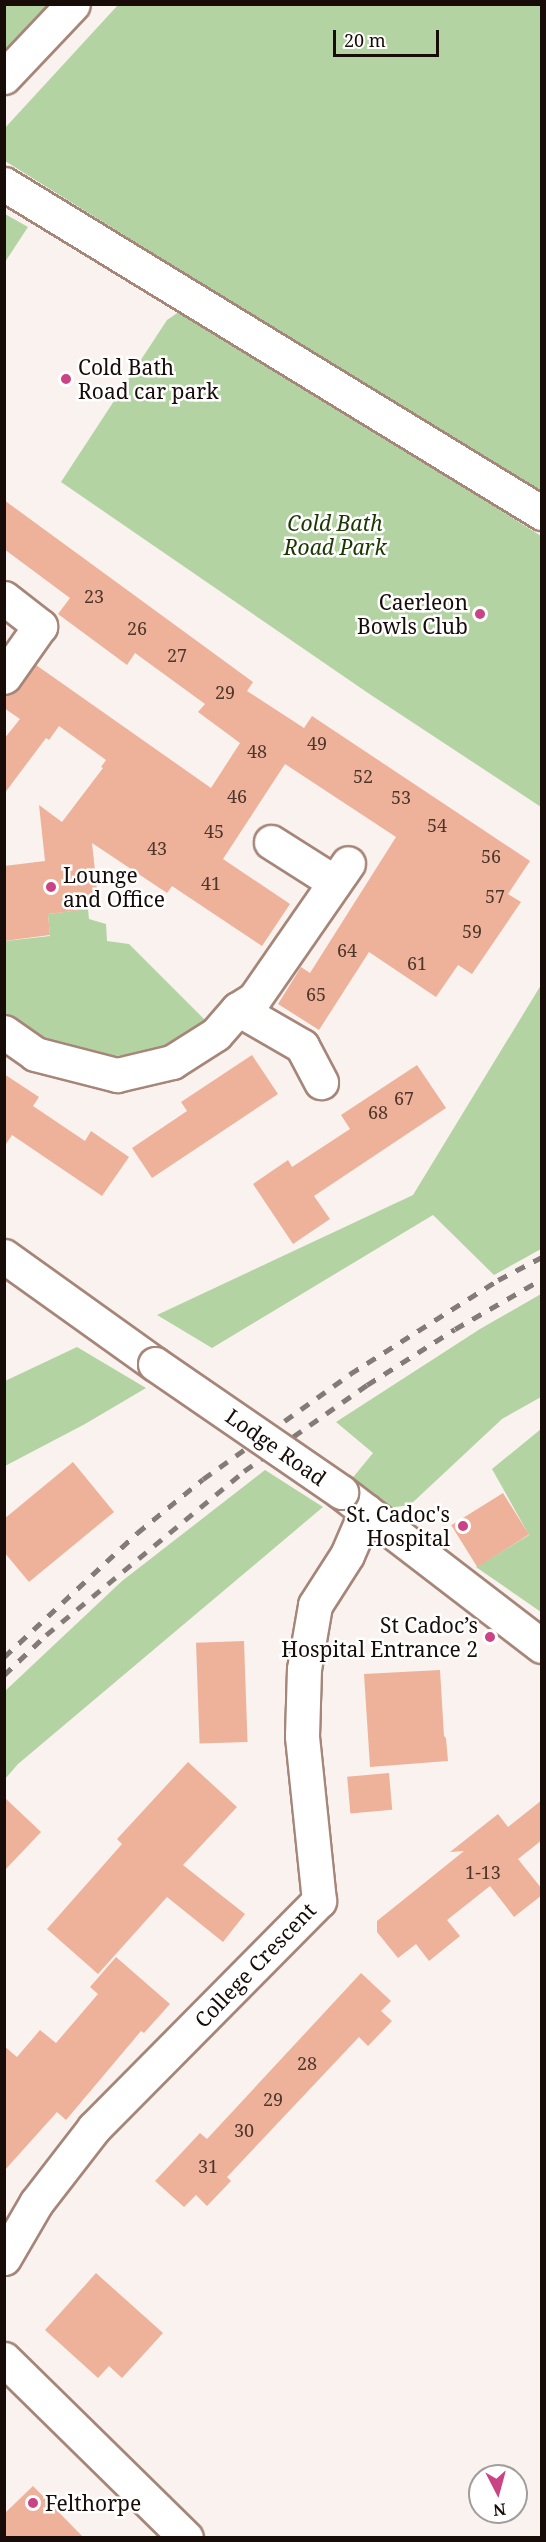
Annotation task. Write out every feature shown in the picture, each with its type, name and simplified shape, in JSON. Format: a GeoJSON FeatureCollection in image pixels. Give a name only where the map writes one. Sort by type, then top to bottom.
{"type":"FeatureCollection","features":[{"type":"Feature","properties":{"kind":"street"},"geometry":{"type":"LineString","coordinates":[[4,78],[73,4]]}},
{"type":"Feature","properties":{"kind":"street"},"geometry":{"type":"LineString","coordinates":[[4,184],[542,513]]}},
{"type":"Feature","properties":{"kind":"street"},"geometry":{"type":"LineString","coordinates":[[4,598],[40,626],[4,677]]}},
{"type":"Feature","properties":{"kind":"street"},"geometry":{"type":"LineString","coordinates":[[4,1032],[35,1054],[117,1075],[172,1062],[216,1034],[238,1009],[254,999],[341,873],[271,842]]}},
{"type":"Feature","properties":{"kind":"street"},"geometry":{"type":"LineString","coordinates":[[238,1009],[302,1046],[321,1082]]}},
{"type":"Feature","properties":{"kind":"street","name":"Lodge Road"},"geometry":{"type":"LineString","coordinates":[[4,1256],[353,1502],[542,1646]]}},
{"type":"Feature","properties":{"kind":"street","name":"College Crescent"},"geometry":{"type":"LineString","coordinates":[[4,2258],[36,2203],[94,2128],[319,1900],[302,1737],[304,1669],[315,1605],[347,1555],[353,1502]]}},
{"type":"Feature","properties":{"kind":"street"},"geometry":{"type":"LineString","coordinates":[[4,2359],[186,2538]]}},
{"type":"Feature","properties":{"kind":"green space"},"geometry":{"type":"Polygon","coordinates":[[[5,5],[51,5],[5,55],[5,5]]]}},
{"type":"Feature","properties":{"kind":"green space"},"geometry":{"type":"Polygon","coordinates":[[[118,5],[541,5],[541,495],[5,161],[4,129],[118,5]]]}},
{"type":"Feature","properties":{"kind":"green space"},"geometry":{"type":"Polygon","coordinates":[[[4,214],[28,227],[5,262],[4,214]]]}},
{"type":"Feature","properties":{"kind":"green space","name":"Cold Bath Road Park"},"geometry":{"type":"Polygon","coordinates":[[[183,309],[541,536],[541,807],[368,693],[61,482],[167,320],[183,309]]]}},
{"type":"Feature","properties":{"kind":"green space"},"geometry":{"type":"Polygon","coordinates":[[[88,909],[89,919],[106,924],[107,941],[129,944],[205,1020],[182,1038],[149,1053],[105,1057],[44,1041],[5,1013],[5,941],[50,936],[48,914],[88,909]]]}},
{"type":"Feature","properties":{"kind":"green space"},"geometry":{"type":"Polygon","coordinates":[[[541,985],[541,1249],[494,1275],[433,1215],[212,1348],[157,1315],[413,1195],[541,985]]]}},
{"type":"Feature","properties":{"kind":"green space"},"geometry":{"type":"Polygon","coordinates":[[[541,1294],[541,1397],[502,1419],[410,1505],[366,1511],[341,1492],[373,1453],[336,1422],[480,1329],[541,1294]]]}},
{"type":"Feature","properties":{"kind":"green space"},"geometry":{"type":"Polygon","coordinates":[[[77,1347],[146,1388],[85,1424],[5,1466],[5,1381],[77,1347]]]}},
{"type":"Feature","properties":{"kind":"green space"},"geometry":{"type":"Polygon","coordinates":[[[541,1429],[541,1612],[476,1567],[529,1535],[492,1469],[541,1429]]]}},
{"type":"Feature","properties":{"kind":"green space"},"geometry":{"type":"Polygon","coordinates":[[[265,1470],[323,1507],[18,1764],[5,1779],[5,1691],[122,1581],[265,1470]]]}},
{"type":"Feature","properties":{"kind":"building"},"geometry":{"type":"Polygon","coordinates":[[[4,500],[253,682],[247,691],[304,728],[312,716],[530,861],[508,894],[521,902],[472,974],[458,965],[436,997],[369,952],[319,1030],[278,1004],[301,967],[310,973],[396,837],[285,764],[223,859],[290,904],[262,946],[172,886],[167,893],[92,843],[99,908],[48,914],[50,935],[4,941],[4,866],[45,861],[39,805],[62,822],[103,768],[101,767],[106,760],[59,726],[49,740],[46,738],[4,794],[4,739],[20,719],[4,708],[4,695],[19,688],[36,665],[211,788],[240,743],[198,712],[205,704],[135,653],[127,665],[58,614],[70,598],[4,549],[4,500]]]}},
{"type":"Feature","properties":{"kind":"building"},"geometry":{"type":"Polygon","coordinates":[[[252,1055],[278,1094],[152,1178],[132,1148],[187,1111],[181,1102],[252,1055]]]}},
{"type":"Feature","properties":{"kind":"building"},"geometry":{"type":"Polygon","coordinates":[[[417,1065],[446,1108],[314,1196],[330,1219],[293,1244],[253,1184],[288,1160],[292,1167],[350,1129],[341,1115],[417,1065]]]}},
{"type":"Feature","properties":{"kind":"building"},"geometry":{"type":"Polygon","coordinates":[[[4,1074],[39,1097],[33,1106],[85,1141],[91,1131],[129,1157],[102,1196],[12,1135],[4,1147],[4,1074]]]}},
{"type":"Feature","properties":{"kind":"building"},"geometry":{"type":"Polygon","coordinates":[[[73,1462],[114,1512],[29,1582],[4,1552],[4,1519],[73,1462]]]}},
{"type":"Feature","properties":{"kind":"building"},"geometry":{"type":"Polygon","coordinates":[[[503,1493],[529,1535],[477,1567],[451,1525],[503,1493]]]}},
{"type":"Feature","properties":{"kind":"building"},"geometry":{"type":"Polygon","coordinates":[[[244,1641],[248,1742],[200,1744],[196,1643],[244,1641]]]}},
{"type":"Feature","properties":{"kind":"building"},"geometry":{"type":"Polygon","coordinates":[[[440,1670],[448,1761],[370,1767],[364,1674],[440,1670]]]}},
{"type":"Feature","properties":{"kind":"building"},"geometry":{"type":"Polygon","coordinates":[[[188,1762],[237,1807],[183,1865],[245,1914],[223,1942],[167,1897],[98,1974],[47,1929],[122,1844],[117,1839],[188,1762]]]}},
{"type":"Feature","properties":{"kind":"building"},"geometry":{"type":"Polygon","coordinates":[[[389,1773],[392,1810],[350,1814],[347,1777],[389,1773]]]}},
{"type":"Feature","properties":{"kind":"building"},"geometry":{"type":"Polygon","coordinates":[[[4,1797],[41,1832],[4,1871],[4,1797]]]}},
{"type":"Feature","properties":{"kind":"building"},"geometry":{"type":"Polygon","coordinates":[[[542,1800],[542,1840],[518,1859],[542,1889],[542,1895],[514,1917],[490,1886],[447,1920],[460,1936],[429,1961],[416,1944],[398,1958],[377,1932],[377,1921],[464,1851],[450,1852],[498,1814],[508,1827],[542,1800]]]}},
{"type":"Feature","properties":{"kind":"building"},"geometry":{"type":"Polygon","coordinates":[[[116,1957],[170,2004],[144,2033],[141,2031],[66,2120],[57,2112],[4,2171],[4,2046],[17,2057],[40,2030],[56,2043],[98,1994],[90,1987],[116,1957]]]}},
{"type":"Feature","properties":{"kind":"building"},"geometry":{"type":"Polygon","coordinates":[[[361,1973],[391,2001],[381,2011],[392,2021],[368,2046],[359,2037],[227,2177],[231,2181],[207,2206],[196,2195],[184,2207],[155,2181],[200,2133],[207,2139],[361,1973]]]}},
{"type":"Feature","properties":{"kind":"building"},"geometry":{"type":"Polygon","coordinates":[[[96,2273],[163,2333],[122,2378],[109,2366],[98,2378],[45,2330],[96,2273]]]}},
{"type":"Feature","properties":{"kind":"building","name":"Felthorpe"},"geometry":{"type":"Polygon","coordinates":[[[33,2486],[84,2538],[4,2538],[4,2514],[33,2486]]]}},
{"type":"Feature","properties":{"kind":"railway"},"geometry":{"type":"LineString","coordinates":[[4,1657],[137,1533],[203,1479],[350,1374],[498,1280],[542,1257]]}},
{"type":"Feature","properties":{"kind":"railway"},"geometry":{"type":"LineString","coordinates":[[4,1675],[46,1635],[244,1471],[367,1385],[455,1329],[542,1279]]}},
{"type":"Feature","properties":{"kind":"place","name":"Cold Bath Road car park"},"geometry":{"type":"Point","coordinates":[66,379]}},
{"type":"Feature","properties":{"kind":"place","name":"Caerleon Bowls Club"},"geometry":{"type":"Point","coordinates":[480,614]}},
{"type":"Feature","properties":{"kind":"place","name":"Lounge and Office"},"geometry":{"type":"Point","coordinates":[51,887]}},
{"type":"Feature","properties":{"kind":"place","name":"St. Cadoc's Hospital"},"geometry":{"type":"Point","coordinates":[463,1526]}},
{"type":"Feature","properties":{"kind":"place","name":"St Cadoc’s Hospital Entrance 2"},"geometry":{"type":"Point","coordinates":[490,1637]}},
{"type":"Feature","properties":{"kind":"place","name":"Felthorpe"},"geometry":{"type":"Point","coordinates":[33,2503]}}]}
